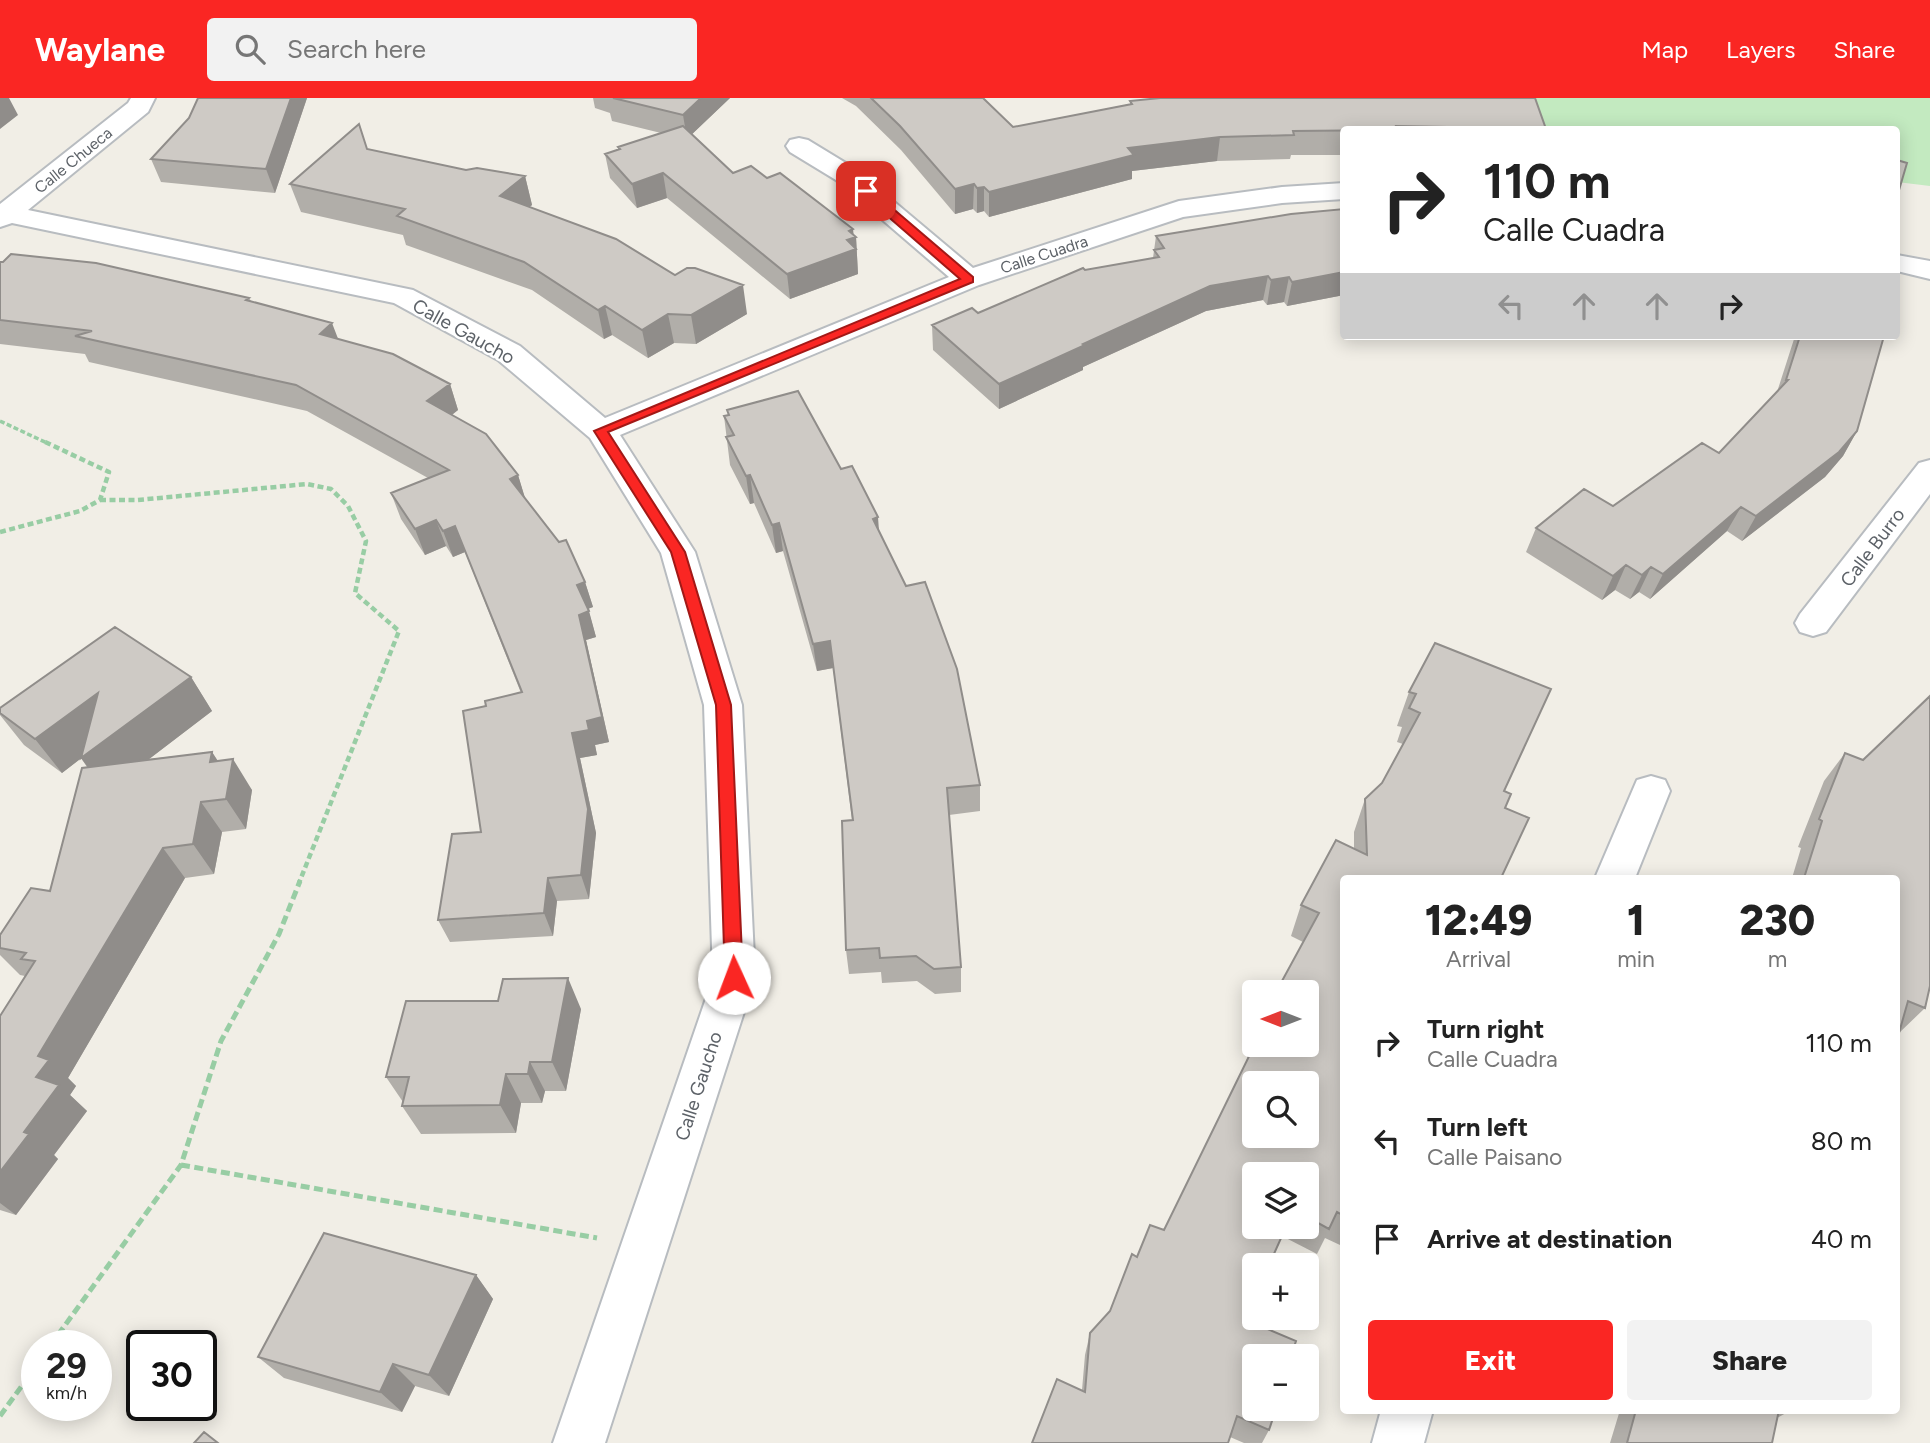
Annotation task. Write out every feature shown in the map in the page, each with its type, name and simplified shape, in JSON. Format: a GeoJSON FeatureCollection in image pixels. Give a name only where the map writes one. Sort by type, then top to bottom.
{"type":"FeatureCollection","features":[{"type":"Feature","properties":{"kind":"street","name":"Calle Chueca"},"geometry":{"type":"LineString","coordinates":[[2,215],[139,107],[143,98]]}},
{"type":"Feature","properties":{"kind":"street"},"geometry":{"type":"LineString","coordinates":[[800,146],[845,174],[969,279]]}},
{"type":"Feature","properties":{"kind":"street","name":"Calle Cuadra"},"geometry":{"type":"LineString","coordinates":[[601,431],[969,279],[1179,209],[1282,195],[1340,191]]}},
{"type":"Feature","properties":{"kind":"street","name":"Calle Gaucho"},"geometry":{"type":"LineString","coordinates":[[2,215],[403,296],[509,353],[601,431],[678,552],[723,705],[734,978],[579,1443]]}},
{"type":"Feature","properties":{"kind":"street"},"geometry":{"type":"LineString","coordinates":[[1900,264],[1930,270]]}},
{"type":"Feature","properties":{"kind":"street","name":"Calle Burro"},"geometry":{"type":"LineString","coordinates":[[1813,623],[1930,471]]}},
{"type":"Feature","properties":{"kind":"street"},"geometry":{"type":"LineString","coordinates":[[1616,875],[1651,792]]}},
{"type":"Feature","properties":{"kind":"street"},"geometry":{"type":"LineString","coordinates":[[1398,1443],[1406,1414]]}},
{"type":"Feature","properties":{"kind":"path"},"geometry":{"type":"LineString","coordinates":[[0,421],[109,471],[100,500]]}},
{"type":"Feature","properties":{"kind":"path"},"geometry":{"type":"LineString","coordinates":[[0,532],[80,511],[100,500],[138,500],[307,484],[331,489],[348,506],[366,541],[355,593],[399,631],[279,934],[221,1041],[181,1166],[62,1330]]}},
{"type":"Feature","properties":{"kind":"path"},"geometry":{"type":"LineString","coordinates":[[181,1166],[645,1246]]}},
{"type":"Feature","properties":{"kind":"path"},"geometry":{"type":"LineString","coordinates":[[0,1416],[21,1387]]}},
{"type":"Feature","properties":{"kind":"green space"},"geometry":{"type":"Polygon","coordinates":[[[1336,98],[1930,98],[1930,186],[1900,182],[1900,126],[1527,126],[1336,98]]]}},
{"type":"Feature","properties":{"kind":"building"},"geometry":{"type":"Polygon","coordinates":[[[198,98],[291,98],[266,169],[151,159],[189,118],[198,98]]]}},
{"type":"Feature","properties":{"kind":"building"},"geometry":{"type":"Polygon","coordinates":[[[613,98],[701,98],[683,115],[613,98]]]}},
{"type":"Feature","properties":{"kind":"building"},"geometry":{"type":"Polygon","coordinates":[[[871,98],[983,98],[1013,127],[1132,104],[1130,101],[1160,98],[1535,98],[1545,126],[1340,126],[1340,131],[1293,131],[1294,135],[1220,137],[1128,148],[1134,155],[989,192],[984,187],[977,188],[974,184],[955,189],[900,126],[871,98]]]}},
{"type":"Feature","properties":{"kind":"building"},"geometry":{"type":"Polygon","coordinates":[[[359,124],[367,149],[466,170],[477,168],[525,176],[500,196],[616,239],[675,275],[687,268],[695,268],[743,285],[691,315],[668,314],[642,330],[605,306],[598,310],[524,262],[397,216],[405,209],[290,184],[359,124]]]}},
{"type":"Feature","properties":{"kind":"building"},"geometry":{"type":"Polygon","coordinates":[[[683,126],[733,173],[751,166],[767,178],[780,173],[853,229],[849,231],[856,237],[847,240],[856,249],[787,274],[663,173],[632,184],[605,154],[620,149],[618,147],[683,126]]]}},
{"type":"Feature","properties":{"kind":"building"},"geometry":{"type":"Polygon","coordinates":[[[1900,161],[1907,163],[1900,187],[1900,161]]]}},
{"type":"Feature","properties":{"kind":"building"},"geometry":{"type":"Polygon","coordinates":[[[1340,209],[1340,273],[1292,282],[1289,277],[1271,280],[1268,276],[1210,286],[999,384],[932,325],[972,308],[978,313],[1083,268],[1085,270],[1159,257],[1154,250],[1164,248],[1156,236],[1291,214],[1340,209]]]}},
{"type":"Feature","properties":{"kind":"building"},"geometry":{"type":"Polygon","coordinates":[[[11,254],[96,263],[249,298],[246,300],[332,323],[320,334],[393,354],[450,384],[427,401],[486,434],[518,475],[510,479],[559,542],[566,540],[585,582],[577,585],[589,611],[579,615],[602,717],[587,721],[589,730],[572,733],[588,809],[581,875],[548,878],[544,913],[438,920],[452,834],[481,832],[463,711],[486,706],[485,701],[522,692],[455,526],[443,531],[436,520],[415,529],[391,493],[449,470],[296,385],[75,336],[92,331],[0,320],[0,262],[11,254]]]}},
{"type":"Feature","properties":{"kind":"building"},"geometry":{"type":"Polygon","coordinates":[[[1799,340],[1883,340],[1857,431],[1839,452],[1756,516],[1741,507],[1663,574],[1651,567],[1642,575],[1626,565],[1613,576],[1536,528],[1584,489],[1613,506],[1702,443],[1719,453],[1786,380],[1799,340]]]}},
{"type":"Feature","properties":{"kind":"building"},"geometry":{"type":"Polygon","coordinates":[[[798,391],[841,469],[852,466],[878,517],[873,519],[906,586],[925,582],[957,669],[980,785],[947,788],[961,967],[934,969],[916,956],[880,958],[879,948],[846,950],[842,821],[853,820],[830,641],[813,644],[779,523],[772,525],[750,475],[746,476],[726,437],[734,435],[724,416],[729,415],[727,410],[798,391]]]}},
{"type":"Feature","properties":{"kind":"building"},"geometry":{"type":"Polygon","coordinates":[[[115,627],[191,677],[81,758],[98,693],[35,739],[0,713],[0,708],[115,627]]]}},
{"type":"Feature","properties":{"kind":"building"},"geometry":{"type":"Polygon","coordinates":[[[1435,643],[1551,689],[1504,791],[1511,794],[1505,808],[1529,818],[1502,875],[1340,875],[1340,1214],[1337,1212],[1329,1229],[1319,1224],[1319,1162],[1242,1162],[1242,1239],[1281,1239],[1274,1253],[1242,1253],[1242,1330],[1270,1330],[1296,1341],[1295,1344],[1242,1344],[1242,1418],[1237,1416],[1228,1443],[1032,1443],[1057,1379],[1085,1392],[1090,1333],[1110,1311],[1132,1254],[1137,1257],[1150,1225],[1164,1230],[1249,1057],[1320,1057],[1320,980],[1283,980],[1319,913],[1301,905],[1336,840],[1367,855],[1365,799],[1382,783],[1420,713],[1409,708],[1416,694],[1409,692],[1435,643]]]}},
{"type":"Feature","properties":{"kind":"building"},"geometry":{"type":"Polygon","coordinates":[[[1930,696],[1930,986],[1925,1008],[1908,1001],[1900,1029],[1900,875],[1805,875],[1822,821],[1819,819],[1845,753],[1863,760],[1930,696]]]}},
{"type":"Feature","properties":{"kind":"building"},"geometry":{"type":"Polygon","coordinates":[[[212,752],[210,762],[233,759],[226,799],[201,802],[193,844],[163,848],[38,1056],[49,1060],[36,1077],[59,1085],[24,1132],[29,1134],[0,1172],[0,1016],[35,961],[21,959],[26,953],[0,948],[0,935],[31,888],[50,891],[82,768],[212,752]]]}},
{"type":"Feature","properties":{"kind":"building"},"geometry":{"type":"Polygon","coordinates":[[[568,978],[552,1062],[530,1062],[528,1074],[506,1074],[500,1105],[402,1106],[409,1077],[386,1077],[406,1001],[498,1001],[503,979],[568,978]]]}},
{"type":"Feature","properties":{"kind":"building"},"geometry":{"type":"Polygon","coordinates":[[[324,1233],[476,1275],[429,1375],[393,1364],[380,1392],[258,1357],[324,1233]]]}},
{"type":"Feature","properties":{"kind":"building"},"geometry":{"type":"Polygon","coordinates":[[[1635,1414],[1778,1414],[1772,1443],[1627,1443],[1635,1414]]]}},
{"type":"Feature","properties":{"kind":"building"},"geometry":{"type":"Polygon","coordinates":[[[1248,1421],[1272,1421],[1269,1430],[1248,1421]]]}},
{"type":"Feature","properties":{"kind":"building"},"geometry":{"type":"Polygon","coordinates":[[[204,1432],[218,1443],[194,1443],[204,1432]]]}},
{"type":"Feature","properties":{"kind":"route"},"geometry":{"type":"LineString","coordinates":[[734,978],[723,705],[678,552],[601,431],[969,279],[866,191]]}}]}
